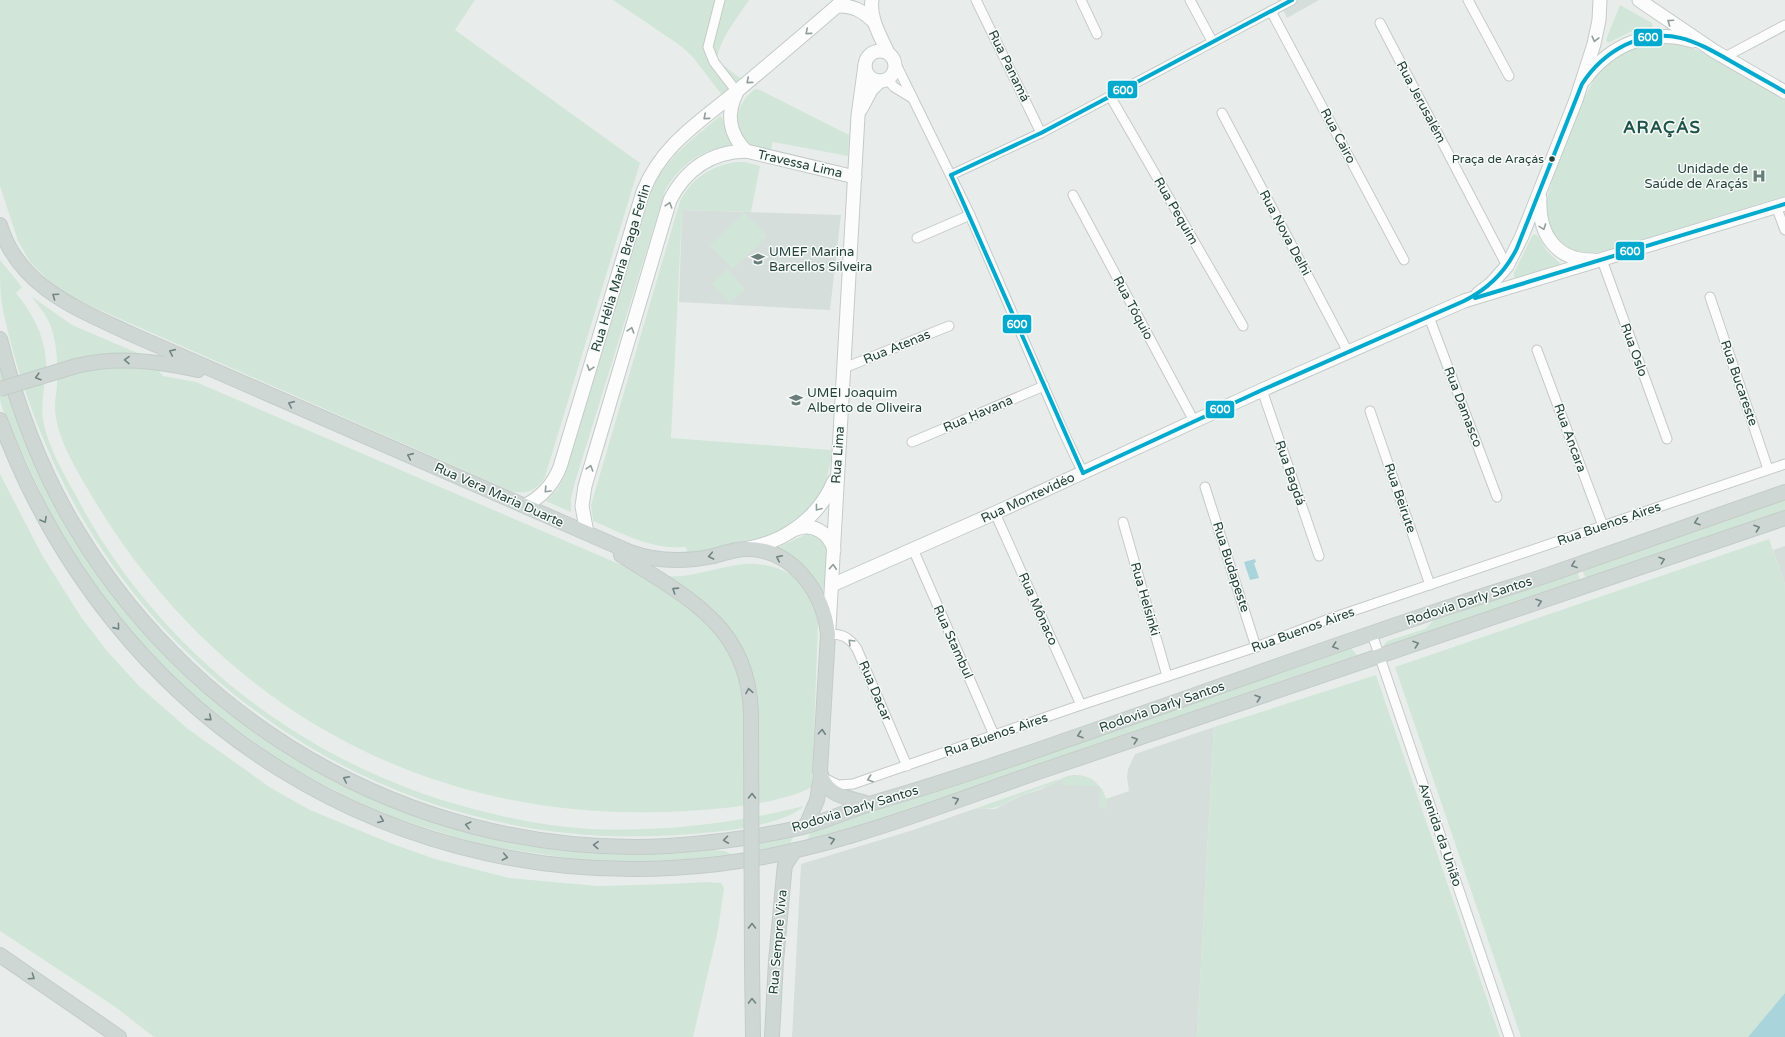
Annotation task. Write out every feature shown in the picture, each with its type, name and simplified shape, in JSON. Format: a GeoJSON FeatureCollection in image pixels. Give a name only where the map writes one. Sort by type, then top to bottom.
{"type":"FeatureCollection","features":[{"type":"Feature","properties":{"kind":"main road"},"geometry":{"type":"LineString","coordinates":[[0,226],[8,243],[25,269],[56,297],[68,305],[259,390]]}},
{"type":"Feature","properties":{"kind":"main road","name":"Rodovia Darly Santos"},"geometry":{"type":"LineString","coordinates":[[0,339],[21,410],[40,459],[76,529],[104,572],[153,633],[190,671],[234,709],[293,750],[356,784],[410,807],[479,828],[536,839],[614,846],[667,846],[725,840],[806,826],[868,804],[992,766],[1454,605],[1549,574],[1785,492]]}},
{"type":"Feature","properties":{"kind":"main road"},"geometry":{"type":"LineString","coordinates":[[0,389],[92,362],[121,360],[161,363],[203,371],[259,390]]}},
{"type":"Feature","properties":{"kind":"main road","name":"Rua Vera Maria Duarte"},"geometry":{"type":"LineString","coordinates":[[259,390],[639,555],[662,560],[686,560],[746,549],[768,553],[778,557],[788,563],[804,577],[821,603],[828,634]]}},
{"type":"Feature","properties":{"kind":"main road","name":"Rodovia Darly Santos"},"geometry":{"type":"LineString","coordinates":[[0,420],[19,468],[49,529],[85,586],[118,629],[159,673],[215,723],[258,755],[310,786],[377,819],[428,837],[480,852],[546,864],[614,869],[668,869],[722,864],[795,850],[933,809],[1051,767],[1379,657],[1785,518]]}},
{"type":"Feature","properties":{"kind":"main road"},"geometry":{"type":"LineString","coordinates":[[587,533],[686,597],[716,623],[732,644],[744,671],[751,700],[753,1037]]}},
{"type":"Feature","properties":{"kind":"main road","name":"Rua Lima"},"geometry":{"type":"LineString","coordinates":[[806,826],[817,800],[820,773],[828,634]]}},
{"type":"Feature","properties":{"kind":"main road"},"geometry":{"type":"LineString","coordinates":[[820,773],[826,786],[833,793],[868,804]]}},
{"type":"Feature","properties":{"kind":"main road","name":"Rua Sempre Viva"},"geometry":{"type":"LineString","coordinates":[[772,1037],[775,968],[785,865],[795,850]]}},
{"type":"Feature","properties":{"kind":"main road"},"geometry":{"type":"LineString","coordinates":[[0,956],[119,1037]]}},
{"type":"Feature","properties":{"kind":"street"},"geometry":{"type":"LineString","coordinates":[[720,0],[708,47],[714,62],[736,92],[731,105],[730,120],[733,134],[746,151]]}},
{"type":"Feature","properties":{"kind":"street"},"geometry":{"type":"LineString","coordinates":[[872,0],[874,22],[970,215],[1063,431],[1083,473]]}},
{"type":"Feature","properties":{"kind":"street","name":"Rua Panamá"},"geometry":{"type":"LineString","coordinates":[[976,0],[1041,133]]}},
{"type":"Feature","properties":{"kind":"street"},"geometry":{"type":"LineString","coordinates":[[1081,0],[1097,34]]}},
{"type":"Feature","properties":{"kind":"street"},"geometry":{"type":"LineString","coordinates":[[1190,0],[1212,41]]}},
{"type":"Feature","properties":{"kind":"street"},"geometry":{"type":"LineString","coordinates":[[950,175],[1041,133],[1212,41],[1292,0]]}},
{"type":"Feature","properties":{"kind":"street"},"geometry":{"type":"LineString","coordinates":[[1468,0],[1509,76]]}},
{"type":"Feature","properties":{"kind":"street"},"geometry":{"type":"LineString","coordinates":[[1576,100],[1594,44],[1599,20],[1600,0]]}},
{"type":"Feature","properties":{"kind":"street"},"geometry":{"type":"LineString","coordinates":[[1639,0],[1719,54]]}},
{"type":"Feature","properties":{"kind":"street"},"geometry":{"type":"LineString","coordinates":[[838,2],[856,8],[866,14],[874,22]]}},
{"type":"Feature","properties":{"kind":"street","name":"Rua Hélia Maria Braga Ferlin"},"geometry":{"type":"LineString","coordinates":[[524,506],[545,492],[552,484],[560,467],[643,192],[652,171],[671,146],[736,92],[838,2]]}},
{"type":"Feature","properties":{"kind":"street","name":"Rua Cairo"},"geometry":{"type":"LineString","coordinates":[[1271,11],[1404,260]]}},
{"type":"Feature","properties":{"kind":"street","name":"Rua Lima"},"geometry":{"type":"LineString","coordinates":[[828,634],[834,550],[836,474],[844,368],[858,116],[874,22]]}},
{"type":"Feature","properties":{"kind":"street","name":"Rua Jerusalém"},"geometry":{"type":"LineString","coordinates":[[1380,24],[1507,266]]}},
{"type":"Feature","properties":{"kind":"street"},"geometry":{"type":"LineString","coordinates":[[1719,54],[1785,25]]}},
{"type":"Feature","properties":{"kind":"street"},"geometry":{"type":"LineString","coordinates":[[1464,301],[1491,284],[1507,266],[1519,244],[1542,189],[1585,79],[1592,69],[1610,54],[1630,42],[1652,37],[1674,36],[1695,41],[1785,92]]}},
{"type":"Feature","properties":{"kind":"street"},"geometry":{"type":"LineString","coordinates":[[890,55],[882,51],[876,51],[868,59],[869,76],[874,80],[884,80],[912,98]]}},
{"type":"Feature","properties":{"kind":"street","name":"Rua Lima"},"geometry":{"type":"LineString","coordinates":[[858,116],[872,90],[892,75],[895,63],[890,55]]}},
{"type":"Feature","properties":{"kind":"street","name":"Rua Pequim"},"geometry":{"type":"LineString","coordinates":[[1110,96],[1243,326]]}},
{"type":"Feature","properties":{"kind":"street","name":"Rua Nova Delhi"},"geometry":{"type":"LineString","coordinates":[[1222,113],[1348,352]]}},
{"type":"Feature","properties":{"kind":"street","name":"Rua Hélia Maria Braga Ferlin"},"geometry":{"type":"LineString","coordinates":[[587,533],[582,506],[585,486],[670,200],[681,181],[706,160],[726,153],[746,151]]}},
{"type":"Feature","properties":{"kind":"street","name":"Travessa Lima"},"geometry":{"type":"LineString","coordinates":[[746,151],[855,177]]}},
{"type":"Feature","properties":{"kind":"street"},"geometry":{"type":"LineString","coordinates":[[1542,189],[1540,209],[1541,219],[1551,242],[1557,249],[1572,257],[1588,260],[1602,260]]}},
{"type":"Feature","properties":{"kind":"street","name":"Rua Tóquio"},"geometry":{"type":"LineString","coordinates":[[1073,195],[1194,421]]}},
{"type":"Feature","properties":{"kind":"street"},"geometry":{"type":"LineString","coordinates":[[1781,205],[1785,230]]}},
{"type":"Feature","properties":{"kind":"street","name":"Rua Montevidéo"},"geometry":{"type":"LineString","coordinates":[[832,585],[995,513],[1262,390],[1464,301],[1781,205]]}},
{"type":"Feature","properties":{"kind":"street"},"geometry":{"type":"LineString","coordinates":[[917,238],[970,215]]}},
{"type":"Feature","properties":{"kind":"street","name":"Rua Oslo"},"geometry":{"type":"LineString","coordinates":[[1602,260],[1667,440]]}},
{"type":"Feature","properties":{"kind":"street","name":"Rua Bucareste"},"geometry":{"type":"LineString","coordinates":[[1710,297],[1768,469]]}},
{"type":"Feature","properties":{"kind":"street","name":"Rua Damasco"},"geometry":{"type":"LineString","coordinates":[[1429,316],[1498,497]]}},
{"type":"Feature","properties":{"kind":"street","name":"Rua Atenas"},"geometry":{"type":"LineString","coordinates":[[844,368],[949,326]]}},
{"type":"Feature","properties":{"kind":"street","name":"Rua Ancara"},"geometry":{"type":"LineString","coordinates":[[1537,350],[1603,526]]}},
{"type":"Feature","properties":{"kind":"street","name":"Rua Havana"},"geometry":{"type":"LineString","coordinates":[[912,442],[1044,386]]}},
{"type":"Feature","properties":{"kind":"street","name":"Rua Bagdá"},"geometry":{"type":"LineString","coordinates":[[1262,390],[1319,556]]}},
{"type":"Feature","properties":{"kind":"street","name":"Rua Beirute"},"geometry":{"type":"LineString","coordinates":[[1370,411],[1430,585]]}},
{"type":"Feature","properties":{"kind":"street","name":"Rua Buenos Aires"},"geometry":{"type":"LineString","coordinates":[[820,773],[833,783],[848,785],[1256,647],[1329,619],[1785,464]]}},
{"type":"Feature","properties":{"kind":"street","name":"Rua Vera Maria Duarte"},"geometry":{"type":"LineString","coordinates":[[746,549],[771,542],[795,530],[809,518],[820,505],[827,495],[836,474]]}},
{"type":"Feature","properties":{"kind":"street","name":"Rua Budapeste"},"geometry":{"type":"LineString","coordinates":[[1205,487],[1256,647]]}},
{"type":"Feature","properties":{"kind":"street","name":"Rua Mônaco"},"geometry":{"type":"LineString","coordinates":[[995,513],[1081,705]]}},
{"type":"Feature","properties":{"kind":"street","name":"Rua Helsinki"},"geometry":{"type":"LineString","coordinates":[[1123,522],[1167,676]]}},
{"type":"Feature","properties":{"kind":"street"},"geometry":{"type":"LineString","coordinates":[[795,530],[807,527],[819,530],[829,538],[834,550]]}},
{"type":"Feature","properties":{"kind":"street","name":"Rua Stambul"},"geometry":{"type":"LineString","coordinates":[[913,550],[994,736]]}},
{"type":"Feature","properties":{"kind":"street","name":"Rua Dacar"},"geometry":{"type":"LineString","coordinates":[[828,634],[845,636],[857,649],[907,766]]}},
{"type":"Feature","properties":{"kind":"street","name":"Avenida da União"},"geometry":{"type":"LineString","coordinates":[[1372,634],[1509,1037]]}},
{"type":"Feature","properties":{"kind":"shaded area"},"geometry":{"type":"Polygon","coordinates":[[[1278,0],[1319,0],[1287,18],[1278,0]]]}},
{"type":"Feature","properties":{"kind":"shaded area","name":"UMEF Marina Barcellos Silveira"},"geometry":{"type":"Polygon","coordinates":[[[682,210],[841,215],[830,310],[679,302],[682,210]]]}},
{"type":"Feature","properties":{"kind":"shaded area"},"geometry":{"type":"Polygon","coordinates":[[[1785,546],[1785,585],[1773,550],[1785,546]]]}},
{"type":"Feature","properties":{"kind":"shaded area"},"geometry":{"type":"Polygon","coordinates":[[[1214,727],[1197,1037],[792,1037],[801,864],[913,830],[977,808],[995,809],[1022,795],[1042,789],[1068,776],[1079,775],[1094,781],[1102,789],[1106,799],[1129,791],[1127,777],[1128,769],[1135,754],[1214,727]]]}},
{"type":"Feature","properties":{"kind":"green space"},"geometry":{"type":"Polygon","coordinates":[[[0,0],[475,0],[455,30],[640,163],[545,477],[542,482],[531,491],[511,491],[84,303],[64,292],[46,278],[30,262],[18,241],[0,186],[0,0]]]}},
{"type":"Feature","properties":{"kind":"green space"},"geometry":{"type":"Polygon","coordinates":[[[613,0],[749,0],[724,38],[718,54],[718,61],[741,79],[722,95],[692,56],[681,46],[613,0]]]}},
{"type":"Feature","properties":{"kind":"green space"},"geometry":{"type":"Polygon","coordinates":[[[1620,5],[1652,23],[1653,26],[1652,28],[1630,32],[1608,43],[1606,40],[1620,5]]]}},
{"type":"Feature","properties":{"kind":"green space"},"geometry":{"type":"Polygon","coordinates":[[[1663,43],[1683,45],[1702,52],[1785,100],[1785,196],[1605,251],[1580,251],[1569,248],[1554,234],[1547,212],[1547,199],[1554,176],[1582,103],[1599,73],[1610,62],[1624,53],[1641,46],[1663,43]]]}},
{"type":"Feature","properties":{"kind":"green space"},"geometry":{"type":"Polygon","coordinates":[[[755,89],[760,90],[849,135],[848,156],[773,142],[770,152],[748,143],[738,126],[738,117],[740,107],[755,89]]]}},
{"type":"Feature","properties":{"kind":"green space"},"geometry":{"type":"Polygon","coordinates":[[[720,116],[722,117],[732,145],[711,150],[693,159],[671,181],[665,191],[575,482],[571,498],[571,512],[546,501],[557,490],[564,478],[651,192],[664,169],[672,159],[690,141],[720,116]]]}},
{"type":"Feature","properties":{"kind":"green space"},"geometry":{"type":"Polygon","coordinates":[[[736,162],[745,162],[760,166],[751,212],[682,210],[671,438],[831,450],[831,460],[826,482],[821,493],[809,511],[776,535],[688,556],[686,547],[650,544],[593,521],[591,505],[680,201],[690,186],[703,174],[718,167],[736,162]]]}},
{"type":"Feature","properties":{"kind":"green space"},"geometry":{"type":"Polygon","coordinates":[[[744,213],[767,236],[733,269],[710,246],[744,213]]]}},
{"type":"Feature","properties":{"kind":"green space"},"geometry":{"type":"Polygon","coordinates":[[[1534,234],[1538,236],[1547,251],[1562,265],[1516,278],[1514,277],[1514,273],[1534,234]]]}},
{"type":"Feature","properties":{"kind":"green space"},"geometry":{"type":"Polygon","coordinates":[[[0,260],[22,287],[16,293],[29,310],[42,340],[46,361],[42,414],[45,430],[56,458],[75,494],[110,553],[151,607],[198,656],[250,700],[306,738],[365,770],[428,795],[494,814],[530,822],[590,829],[617,830],[671,828],[751,818],[804,806],[792,814],[775,821],[732,830],[652,836],[555,832],[461,812],[371,779],[288,734],[212,676],[146,608],[89,530],[45,443],[25,391],[4,317],[1,299],[0,260]]]}},
{"type":"Feature","properties":{"kind":"green space"},"geometry":{"type":"Polygon","coordinates":[[[727,269],[745,289],[730,303],[712,284],[727,269]]]}},
{"type":"Feature","properties":{"kind":"green space"},"geometry":{"type":"Polygon","coordinates":[[[31,296],[72,325],[147,357],[163,376],[196,382],[619,564],[665,576],[681,576],[736,565],[755,564],[776,568],[794,577],[808,592],[814,604],[818,623],[812,787],[780,799],[717,809],[661,812],[572,809],[487,794],[406,769],[330,734],[261,688],[197,632],[140,567],[90,493],[72,462],[62,440],[58,428],[55,405],[57,368],[54,336],[47,319],[31,296]]]}},
{"type":"Feature","properties":{"kind":"green space"},"geometry":{"type":"Polygon","coordinates":[[[0,366],[32,458],[76,542],[131,618],[196,686],[269,743],[351,789],[439,824],[534,846],[556,849],[624,853],[713,850],[725,851],[731,854],[667,862],[587,861],[481,845],[379,813],[284,764],[198,701],[123,624],[61,537],[5,416],[0,400],[0,366]]]}},
{"type":"Feature","properties":{"kind":"green space"},"geometry":{"type":"Polygon","coordinates":[[[0,474],[42,555],[81,617],[107,651],[139,686],[188,729],[271,788],[310,810],[390,843],[435,859],[509,878],[598,886],[705,882],[721,883],[724,888],[718,930],[693,1037],[154,1037],[114,1006],[0,931],[0,474]]]}},
{"type":"Feature","properties":{"kind":"green space"},"geometry":{"type":"Polygon","coordinates":[[[1785,500],[1785,512],[1586,580],[1582,569],[1785,500]]]}},
{"type":"Feature","properties":{"kind":"green space"},"geometry":{"type":"Polygon","coordinates":[[[809,533],[818,535],[827,545],[826,586],[822,591],[809,572],[774,549],[809,533]]]}},
{"type":"Feature","properties":{"kind":"green space"},"geometry":{"type":"Polygon","coordinates":[[[1769,539],[1785,585],[1785,993],[1748,1037],[1521,1037],[1395,667],[1769,539]]]}},
{"type":"Feature","properties":{"kind":"green space"},"geometry":{"type":"Polygon","coordinates":[[[1577,570],[1580,581],[1383,648],[1387,641],[1425,629],[1435,619],[1577,570]]]}},
{"type":"Feature","properties":{"kind":"green space"},"geometry":{"type":"Polygon","coordinates":[[[1350,647],[1357,655],[855,827],[807,840],[812,829],[851,818],[1350,647]]]}},
{"type":"Feature","properties":{"kind":"green space"},"geometry":{"type":"Polygon","coordinates":[[[1376,675],[1500,1037],[1197,1037],[1214,727],[1376,675]]]}},
{"type":"Feature","properties":{"kind":"green space"},"geometry":{"type":"Polygon","coordinates":[[[1073,775],[1085,776],[1090,778],[1099,786],[1063,785],[1062,778],[1073,775]]]}},
{"type":"Feature","properties":{"kind":"green space"},"geometry":{"type":"Polygon","coordinates":[[[1062,778],[1048,786],[1024,794],[998,807],[985,809],[977,808],[1062,778]]]}},
{"type":"Feature","properties":{"kind":"green space"},"geometry":{"type":"Polygon","coordinates":[[[1100,787],[1106,799],[1108,798],[1105,810],[1099,806],[1100,787]]]}},
{"type":"Feature","properties":{"kind":"green space"},"geometry":{"type":"Polygon","coordinates":[[[794,835],[790,844],[757,850],[747,844],[794,835]]]}},
{"type":"Feature","properties":{"kind":"water"},"geometry":{"type":"Polygon","coordinates":[[[1255,559],[1256,562],[1254,563],[1259,578],[1250,580],[1244,562],[1255,559]]]}},
{"type":"Feature","properties":{"kind":"water"},"geometry":{"type":"Polygon","coordinates":[[[1785,993],[1785,1037],[1748,1037],[1785,993]]]}},
{"type":"Feature","properties":{"kind":"transit line","name":"600"},"geometry":{"type":"LineString","coordinates":[[951,175],[1041,133],[1292,0]]}},
{"type":"Feature","properties":{"kind":"transit line","name":"600"},"geometry":{"type":"LineString","coordinates":[[1083,473],[1262,390],[1464,301],[1488,286],[1501,273],[1517,248],[1582,84],[1591,72],[1612,52],[1641,39],[1655,36],[1682,38],[1707,48],[1785,92]]}},
{"type":"Feature","properties":{"kind":"transit line","name":"600"},"geometry":{"type":"LineString","coordinates":[[951,175],[1083,473]]}},
{"type":"Feature","properties":{"kind":"transit line","name":"600"},"geometry":{"type":"LineString","coordinates":[[1475,298],[1785,204]]}},
{"type":"Feature","properties":{"kind":"place","name":"Praça de Araçás"},"geometry":{"type":"Point","coordinates":[1552,159]}},
{"type":"Feature","properties":{"kind":"place","name":"Unidade de Saúde de Araçás"},"geometry":{"type":"Point","coordinates":[1759,176]}},
{"type":"Feature","properties":{"kind":"place","name":"UMEF Marina Barcellos Silveira"},"geometry":{"type":"Point","coordinates":[758,259]}},
{"type":"Feature","properties":{"kind":"place","name":"UMEI Joaquim Alberto de Oliveira"},"geometry":{"type":"Point","coordinates":[796,400]}},
{"type":"Feature","properties":{"kind":"district","name":"ARAÇÁS"},"geometry":{"type":"Point","coordinates":[1662,127]}}]}
